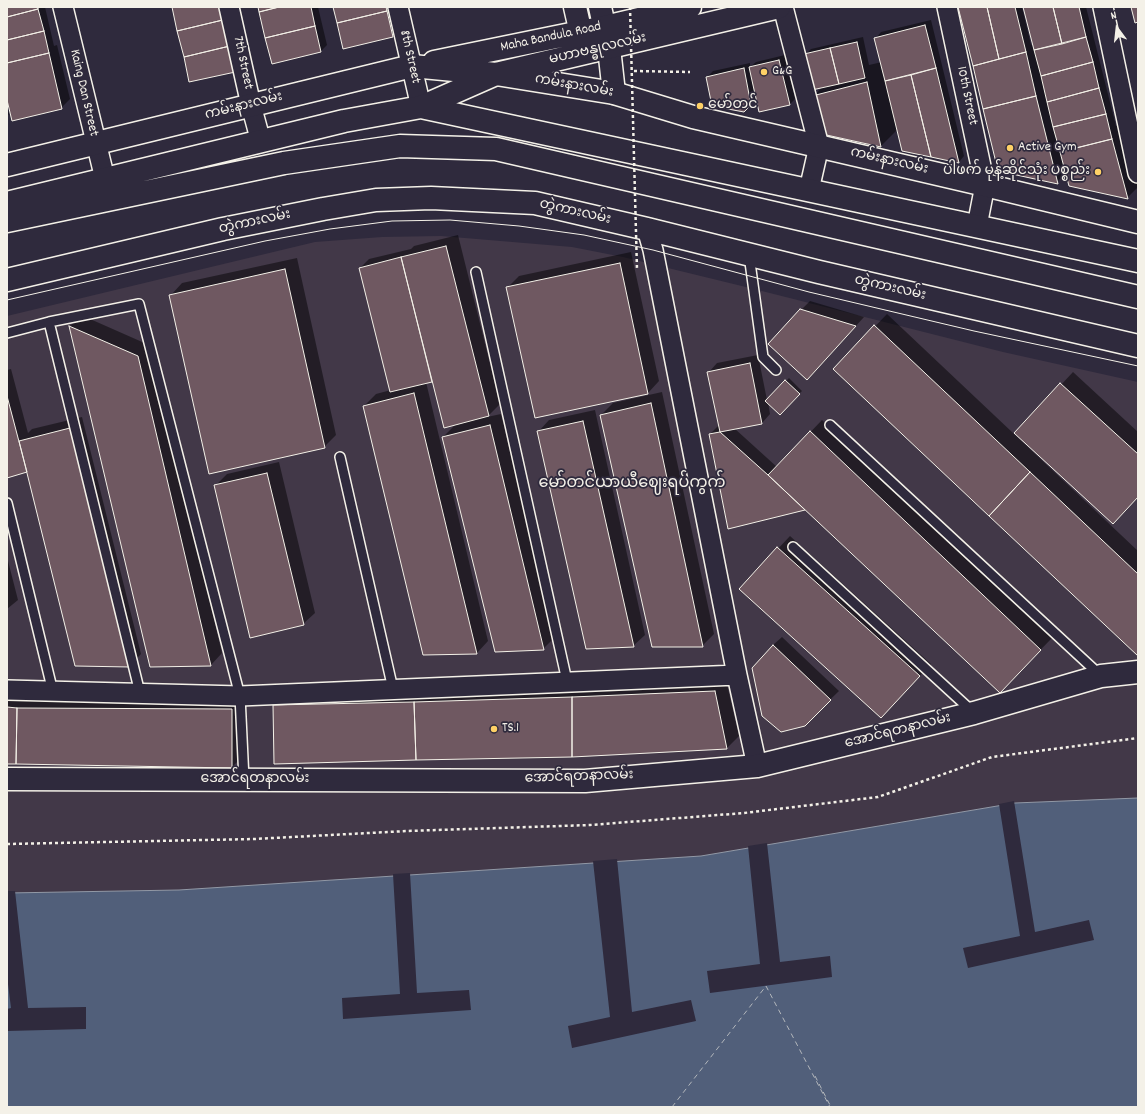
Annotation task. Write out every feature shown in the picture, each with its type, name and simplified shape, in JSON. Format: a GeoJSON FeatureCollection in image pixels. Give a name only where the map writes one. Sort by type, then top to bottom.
{"type":"FeatureCollection","features":[{"type":"Feature","properties":{"kind":"main road"},"geometry":{"type":"LineString","coordinates":[[575,7],[586,53]]}},
{"type":"Feature","properties":{"kind":"main road","name":"Maha Bandula Road"},"geometry":{"type":"LineString","coordinates":[[412,66],[581,31],[602,17],[690,7]]}},
{"type":"Feature","properties":{"kind":"main road","name":"မဟာဗန္ဓုလလမ်း"},"geometry":{"type":"LineString","coordinates":[[421,107],[496,74],[779,7]]}},
{"type":"Feature","properties":{"kind":"main road"},"geometry":{"type":"LineString","coordinates":[[602,17],[609,48],[614,93]]}},
{"type":"Feature","properties":{"kind":"main road","name":"ကမ်းနားလမ်း"},"geometry":{"type":"LineString","coordinates":[[7,165],[412,66],[496,74],[614,93],[693,117],[1138,222]]}},
{"type":"Feature","properties":{"kind":"main road"},"geometry":{"type":"LineString","coordinates":[[7,203],[344,121],[421,107],[1138,261]]}},
{"type":"Feature","properties":{"kind":"main road"},"geometry":{"type":"LineString","coordinates":[[7,221],[284,163],[400,146],[496,149],[1138,296]]}},
{"type":"Feature","properties":{"kind":"main road","name":"တွဲကားလမ်း"},"geometry":{"type":"LineString","coordinates":[[7,280],[223,229],[376,200],[431,198],[535,203],[749,255],[1138,346]]}},
{"type":"Feature","properties":{"kind":"main road","name":"အောင်ရတနာလမ်း"},"geometry":{"type":"LineString","coordinates":[[7,779],[585,781],[757,766],[974,714],[1101,676],[1138,672]]}},
{"type":"Feature","properties":{"kind":"street","name":"Kaing Dan Street"},"geometry":{"type":"LineString","coordinates":[[63,7],[95,144],[105,179]]}},
{"type":"Feature","properties":{"kind":"street","name":"7th Street"},"geometry":{"type":"LineString","coordinates":[[229,7],[261,142]]}},
{"type":"Feature","properties":{"kind":"street","name":"8th Street"},"geometry":{"type":"LineString","coordinates":[[398,7],[421,107]]}},
{"type":"Feature","properties":{"kind":"street"},"geometry":{"type":"LineString","coordinates":[[783,7],[819,146],[809,190]]}},
{"type":"Feature","properties":{"kind":"street","name":"10th Street"},"geometry":{"type":"LineString","coordinates":[[947,7],[985,185]]}},
{"type":"Feature","properties":{"kind":"street"},"geometry":{"type":"LineString","coordinates":[[1103,7],[1138,173]]}},
{"type":"Feature","properties":{"kind":"street"},"geometry":{"type":"LineString","coordinates":[[976,226],[985,185]]}},
{"type":"Feature","properties":{"kind":"street"},"geometry":{"type":"LineString","coordinates":[[647,229],[653,250],[737,674],[757,766]]}},
{"type":"Feature","properties":{"kind":"street"},"geometry":{"type":"LineString","coordinates":[[7,690],[240,696],[737,674]]}},
{"type":"Feature","properties":{"kind":"lane"},"geometry":{"type":"LineString","coordinates":[[749,255],[763,357],[776,370]]}},
{"type":"Feature","properties":{"kind":"lane"},"geometry":{"type":"LineString","coordinates":[[476,272],[567,682]]}},
{"type":"Feature","properties":{"kind":"lane"},"geometry":{"type":"LineString","coordinates":[[7,333],[49,322],[139,304],[240,696],[244,780]]}},
{"type":"Feature","properties":{"kind":"lane"},"geometry":{"type":"LineString","coordinates":[[49,322],[140,693]]}},
{"type":"Feature","properties":{"kind":"lane"},"geometry":{"type":"LineString","coordinates":[[830,425],[1101,676]]}},
{"type":"Feature","properties":{"kind":"lane"},"geometry":{"type":"LineString","coordinates":[[340,457],[393,689]]}},
{"type":"Feature","properties":{"kind":"lane"},"geometry":{"type":"LineString","coordinates":[[7,503],[53,692]]}},
{"type":"Feature","properties":{"kind":"lane"},"geometry":{"type":"LineString","coordinates":[[793,547],[974,714]]}},
{"type":"Feature","properties":{"kind":"path"},"geometry":{"type":"LineString","coordinates":[[630,7],[637,270]]}},
{"type":"Feature","properties":{"kind":"path"},"geometry":{"type":"LineString","coordinates":[[632,71],[690,72]]}},
{"type":"Feature","properties":{"kind":"path"},"geometry":{"type":"LineString","coordinates":[[7,844],[254,839],[590,825],[744,813],[878,797],[992,757],[1138,738]]}},
{"type":"Feature","properties":{"kind":"shaded area"},"geometry":{"type":"Polygon","coordinates":[[[441,236],[572,247],[623,257],[1003,352],[1138,382],[1138,798],[1015,803],[701,856],[179,890],[7,893],[7,316],[315,242],[382,237],[441,236]]]}},
{"type":"Feature","properties":{"kind":"water"},"geometry":{"type":"Polygon","coordinates":[[[1138,798],[1138,1107],[7,1107],[7,893],[179,890],[701,856],[1015,803],[1138,798]]]}},
{"type":"Feature","properties":{"kind":"pier"},"geometry":{"type":"Polygon","coordinates":[[[1014,801],[1035,932],[1089,920],[1094,940],[968,968],[963,948],[1020,936],[999,804],[1014,801]]]}},
{"type":"Feature","properties":{"kind":"pier"},"geometry":{"type":"Polygon","coordinates":[[[767,843],[780,962],[830,956],[832,977],[710,993],[707,971],[760,964],[748,846],[767,843]]]}},
{"type":"Feature","properties":{"kind":"pier"},"geometry":{"type":"Polygon","coordinates":[[[617,859],[632,1012],[691,1000],[696,1021],[572,1048],[568,1026],[610,1017],[593,861],[617,859]]]}},
{"type":"Feature","properties":{"kind":"pier"},"geometry":{"type":"Polygon","coordinates":[[[410,873],[417,993],[469,990],[471,1010],[343,1019],[342,998],[400,994],[393,874],[410,873]]]}},
{"type":"Feature","properties":{"kind":"pier"},"geometry":{"type":"Polygon","coordinates":[[[7,891],[15,891],[28,1008],[86,1007],[86,1029],[7,1031],[7,1009],[11,1008],[7,976],[7,891]]]}},
{"type":"Feature","properties":{"kind":"building"},"geometry":{"type":"Polygon","coordinates":[[[7,7],[38,7],[38,9],[7,17],[7,7]]]}},
{"type":"Feature","properties":{"kind":"building"},"geometry":{"type":"Polygon","coordinates":[[[172,7],[224,7],[227,19],[177,31],[172,7]]]}},
{"type":"Feature","properties":{"kind":"building"},"geometry":{"type":"Polygon","coordinates":[[[258,7],[279,7],[259,12],[258,7]]]}},
{"type":"Feature","properties":{"kind":"building"},"geometry":{"type":"Polygon","coordinates":[[[279,7],[311,7],[315,26],[265,38],[259,12],[279,7]]]}},
{"type":"Feature","properties":{"kind":"building"},"geometry":{"type":"Polygon","coordinates":[[[333,7],[386,7],[387,11],[337,23],[333,7]]]}},
{"type":"Feature","properties":{"kind":"building"},"geometry":{"type":"Polygon","coordinates":[[[958,7],[987,7],[999,59],[973,66],[958,7]]]}},
{"type":"Feature","properties":{"kind":"building"},"geometry":{"type":"Polygon","coordinates":[[[987,7],[1015,7],[1026,52],[999,59],[987,7]]]}},
{"type":"Feature","properties":{"kind":"building"},"geometry":{"type":"Polygon","coordinates":[[[1023,7],[1053,7],[1062,44],[1034,50],[1023,7]]]}},
{"type":"Feature","properties":{"kind":"building"},"geometry":{"type":"Polygon","coordinates":[[[1053,7],[1079,7],[1086,37],[1062,44],[1053,7]]]}},
{"type":"Feature","properties":{"kind":"building"},"geometry":{"type":"Polygon","coordinates":[[[1131,7],[1138,7],[1138,22],[1135,23],[1131,7]]]}},
{"type":"Feature","properties":{"kind":"building"},"geometry":{"type":"Polygon","coordinates":[[[38,9],[44,31],[7,40],[7,17],[38,9]]]}},
{"type":"Feature","properties":{"kind":"building"},"geometry":{"type":"Polygon","coordinates":[[[387,11],[393,37],[343,49],[337,23],[387,11]]]}},
{"type":"Feature","properties":{"kind":"building"},"geometry":{"type":"Polygon","coordinates":[[[227,19],[234,45],[184,57],[177,31],[227,19]]]}},
{"type":"Feature","properties":{"kind":"building"},"geometry":{"type":"Polygon","coordinates":[[[925,25],[936,68],[885,81],[874,38],[925,25]]]}},
{"type":"Feature","properties":{"kind":"building"},"geometry":{"type":"Polygon","coordinates":[[[315,26],[321,52],[272,64],[265,38],[315,26]]]}},
{"type":"Feature","properties":{"kind":"building"},"geometry":{"type":"Polygon","coordinates":[[[44,31],[49,53],[7,63],[7,40],[44,31]]]}},
{"type":"Feature","properties":{"kind":"building"},"geometry":{"type":"Polygon","coordinates":[[[1086,37],[1093,62],[1041,76],[1034,50],[1086,37]]]}},
{"type":"Feature","properties":{"kind":"building"},"geometry":{"type":"Polygon","coordinates":[[[857,42],[865,78],[839,84],[830,48],[857,42]]]}},
{"type":"Feature","properties":{"kind":"building"},"geometry":{"type":"Polygon","coordinates":[[[234,45],[240,71],[189,82],[184,57],[234,45]]]}},
{"type":"Feature","properties":{"kind":"building"},"geometry":{"type":"Polygon","coordinates":[[[830,48],[839,84],[812,90],[804,54],[830,48]]]}},
{"type":"Feature","properties":{"kind":"building"},"geometry":{"type":"Polygon","coordinates":[[[1026,52],[1036,96],[983,109],[973,66],[1026,52]]]}},
{"type":"Feature","properties":{"kind":"building"},"geometry":{"type":"Polygon","coordinates":[[[49,53],[62,109],[12,121],[7,100],[7,63],[49,53]]]}},
{"type":"Feature","properties":{"kind":"building"},"geometry":{"type":"Polygon","coordinates":[[[779,60],[790,105],[759,112],[749,67],[779,60]]]}},
{"type":"Feature","properties":{"kind":"building"},"geometry":{"type":"Polygon","coordinates":[[[1093,62],[1099,88],[1047,102],[1041,76],[1093,62]]]}},
{"type":"Feature","properties":{"kind":"building"},"geometry":{"type":"Polygon","coordinates":[[[744,68],[751,105],[744,112],[712,106],[706,77],[744,68]]]}},
{"type":"Feature","properties":{"kind":"building"},"geometry":{"type":"Polygon","coordinates":[[[936,68],[959,163],[931,157],[911,75],[936,68]]]}},
{"type":"Feature","properties":{"kind":"building"},"geometry":{"type":"Polygon","coordinates":[[[911,75],[931,157],[902,151],[885,81],[911,75]]]}},
{"type":"Feature","properties":{"kind":"building"},"geometry":{"type":"Polygon","coordinates":[[[867,82],[881,147],[822,134],[812,96],[867,82]]]}},
{"type":"Feature","properties":{"kind":"building"},"geometry":{"type":"Polygon","coordinates":[[[1099,88],[1106,114],[1053,127],[1047,102],[1099,88]]]}},
{"type":"Feature","properties":{"kind":"building"},"geometry":{"type":"Polygon","coordinates":[[[1036,96],[1058,184],[998,171],[983,109],[1036,96]]]}},
{"type":"Feature","properties":{"kind":"building"},"geometry":{"type":"Polygon","coordinates":[[[1106,114],[1112,139],[1060,152],[1053,127],[1106,114]]]}},
{"type":"Feature","properties":{"kind":"building"},"geometry":{"type":"Polygon","coordinates":[[[1112,139],[1128,199],[1069,186],[1060,152],[1112,139]]]}},
{"type":"Feature","properties":{"kind":"building"},"geometry":{"type":"Polygon","coordinates":[[[446,246],[489,416],[444,428],[401,257],[446,246]]]}},
{"type":"Feature","properties":{"kind":"building"},"geometry":{"type":"Polygon","coordinates":[[[401,257],[432,382],[390,392],[359,268],[401,257]]]}},
{"type":"Feature","properties":{"kind":"building"},"geometry":{"type":"Polygon","coordinates":[[[620,263],[648,394],[535,418],[506,287],[620,263]]]}},
{"type":"Feature","properties":{"kind":"building"},"geometry":{"type":"Polygon","coordinates":[[[285,269],[325,448],[209,474],[169,295],[285,269]]]}},
{"type":"Feature","properties":{"kind":"building"},"geometry":{"type":"Polygon","coordinates":[[[800,309],[856,326],[807,380],[768,344],[800,309]]]}},
{"type":"Feature","properties":{"kind":"building"},"geometry":{"type":"Polygon","coordinates":[[[874,325],[1030,472],[989,516],[833,369],[874,325]]]}},
{"type":"Feature","properties":{"kind":"building"},"geometry":{"type":"Polygon","coordinates":[[[69,326],[138,356],[211,666],[150,667],[69,326]]]}},
{"type":"Feature","properties":{"kind":"building"},"geometry":{"type":"Polygon","coordinates":[[[750,363],[762,424],[720,432],[707,372],[750,363]]]}},
{"type":"Feature","properties":{"kind":"building"},"geometry":{"type":"Polygon","coordinates":[[[785,380],[800,394],[780,415],[765,401],[785,380]]]}},
{"type":"Feature","properties":{"kind":"building"},"geometry":{"type":"Polygon","coordinates":[[[1060,383],[1138,454],[1138,497],[1113,524],[1014,433],[1060,383]]]}},
{"type":"Feature","properties":{"kind":"building"},"geometry":{"type":"Polygon","coordinates":[[[414,393],[477,654],[423,655],[363,406],[414,393]]]}},
{"type":"Feature","properties":{"kind":"building"},"geometry":{"type":"Polygon","coordinates":[[[7,396],[27,472],[7,478],[7,396]]]}},
{"type":"Feature","properties":{"kind":"building"},"geometry":{"type":"Polygon","coordinates":[[[651,403],[703,647],[652,647],[600,415],[651,403]]]}},
{"type":"Feature","properties":{"kind":"building"},"geometry":{"type":"Polygon","coordinates":[[[583,421],[634,647],[586,649],[537,431],[583,421]]]}},
{"type":"Feature","properties":{"kind":"building"},"geometry":{"type":"Polygon","coordinates":[[[490,425],[544,650],[495,652],[442,437],[490,425]]]}},
{"type":"Feature","properties":{"kind":"building"},"geometry":{"type":"Polygon","coordinates":[[[70,428],[130,667],[75,666],[19,441],[70,428]]]}},
{"type":"Feature","properties":{"kind":"building"},"geometry":{"type":"Polygon","coordinates":[[[810,431],[1041,650],[1000,693],[768,475],[810,431]]]}},
{"type":"Feature","properties":{"kind":"building"},"geometry":{"type":"Polygon","coordinates":[[[720,432],[805,510],[728,529],[709,434],[720,432]]]}},
{"type":"Feature","properties":{"kind":"building"},"geometry":{"type":"Polygon","coordinates":[[[1030,472],[1138,574],[1138,656],[989,516],[1030,472]]]}},
{"type":"Feature","properties":{"kind":"building"},"geometry":{"type":"Polygon","coordinates":[[[267,473],[304,625],[250,638],[214,485],[267,473]]]}},
{"type":"Feature","properties":{"kind":"building"},"geometry":{"type":"Polygon","coordinates":[[[777,547],[920,676],[881,718],[739,589],[777,547]]]}},
{"type":"Feature","properties":{"kind":"building"},"geometry":{"type":"Polygon","coordinates":[[[773,645],[831,700],[805,726],[781,732],[762,716],[752,668],[773,645]]]}},
{"type":"Feature","properties":{"kind":"building"},"geometry":{"type":"Polygon","coordinates":[[[715,691],[727,749],[572,757],[572,697],[715,691]]]}},
{"type":"Feature","properties":{"kind":"building","name":"TS.1"},"geometry":{"type":"Polygon","coordinates":[[[572,697],[572,757],[416,760],[414,702],[572,697]]]}},
{"type":"Feature","properties":{"kind":"building"},"geometry":{"type":"Polygon","coordinates":[[[414,702],[416,760],[274,764],[273,705],[414,702]]]}},
{"type":"Feature","properties":{"kind":"building"},"geometry":{"type":"Polygon","coordinates":[[[7,707],[17,708],[16,764],[7,764],[7,707]]]}},
{"type":"Feature","properties":{"kind":"building"},"geometry":{"type":"Polygon","coordinates":[[[17,708],[232,709],[232,768],[16,764],[17,708]]]}},
{"type":"Feature","properties":{"kind":"ferry route"},"geometry":{"type":"LineString","coordinates":[[672,1107],[766,986],[830,1107]]}},
{"type":"Feature","properties":{"kind":"ferry route"},"geometry":{"type":"LineString","coordinates":[[815,1076],[831,1107]]}},
{"type":"Feature","properties":{"kind":"tram line"},"geometry":{"type":"LineString","coordinates":[[7,300],[265,241],[330,229],[392,221],[450,220],[519,226],[584,235],[653,250],[809,292],[974,331],[1138,366]]}},
{"type":"Feature","properties":{"kind":"place","name":"G&G"},"geometry":{"type":"Point","coordinates":[764,72]}},
{"type":"Feature","properties":{"kind":"place","name":"မော်တင်"},"geometry":{"type":"Point","coordinates":[700,106]}},
{"type":"Feature","properties":{"kind":"place","name":"Active Gym"},"geometry":{"type":"Point","coordinates":[1010,148]}},
{"type":"Feature","properties":{"kind":"place","name":"ပါဖက် မုန့်ဆိုင်သုံး ပစ္စည်း"},"geometry":{"type":"Point","coordinates":[1098,172]}},
{"type":"Feature","properties":{"kind":"place","name":"TS.1"},"geometry":{"type":"Point","coordinates":[494,729]}},
{"type":"Feature","properties":{"kind":"district","name":"မော်တင်ယာယီဈေးရပ်ကွက်"},"geometry":{"type":"Point","coordinates":[632,485]}}]}
